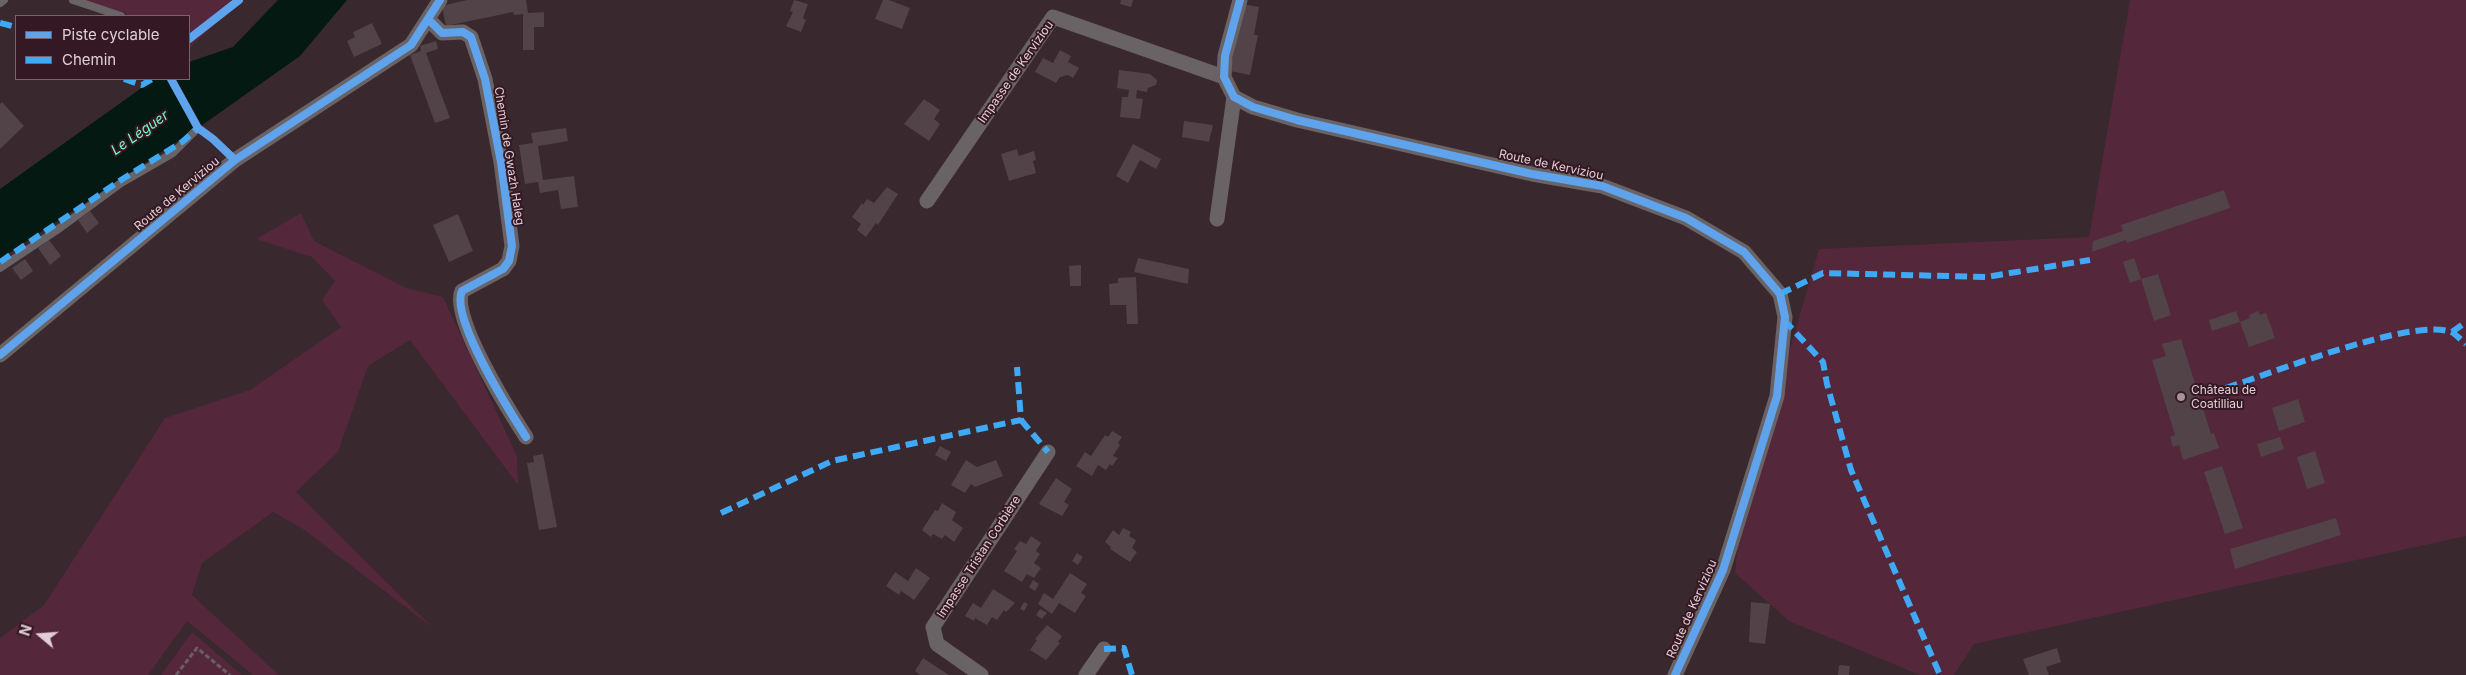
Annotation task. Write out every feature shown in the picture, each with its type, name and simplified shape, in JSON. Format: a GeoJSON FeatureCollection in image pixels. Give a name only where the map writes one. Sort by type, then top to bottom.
{"type":"FeatureCollection","features":[{"type":"Feature","properties":{"kind":"street","name":"Route de Kerviziou"},"geometry":{"type":"LineString","coordinates":[[0,355],[235,160],[411,45],[440,0]]}},
{"type":"Feature","properties":{"kind":"street"},"geometry":{"type":"LineString","coordinates":[[1217,219],[1234,97],[1224,76],[1225,56],[1240,0]]}},
{"type":"Feature","properties":{"kind":"street","name":"Impasse de Kerviziou"},"geometry":{"type":"LineString","coordinates":[[927,201],[1053,18],[1224,76]]}},
{"type":"Feature","properties":{"kind":"street","name":"Chemin de Gwazh Haleg"},"geometry":{"type":"LineString","coordinates":[[428,19],[442,33],[463,32],[471,37],[485,79],[502,162],[511,254],[503,270],[462,291],[459,297],[459,306],[500,396],[526,437]]}},
{"type":"Feature","properties":{"kind":"street","name":"Route de Kerviziou"},"geometry":{"type":"LineString","coordinates":[[1234,97],[1253,107],[1297,120],[1532,174],[1602,186],[1686,218],[1744,252],[1780,294],[1785,317],[1777,396],[1723,570],[1675,675]]}},
{"type":"Feature","properties":{"kind":"street","name":"Impasse Tristan Corbière"},"geometry":{"type":"LineString","coordinates":[[981,675],[937,644],[933,627],[1048,452]]}},
{"type":"Feature","properties":{"kind":"street"},"geometry":{"type":"LineString","coordinates":[[1086,675],[1104,649]]}},
{"type":"Feature","properties":{"kind":"lane"},"geometry":{"type":"LineString","coordinates":[[0,3],[4,0]]}},
{"type":"Feature","properties":{"kind":"lane"},"geometry":{"type":"LineString","coordinates":[[73,0],[118,15]]}},
{"type":"Feature","properties":{"kind":"lane"},"geometry":{"type":"LineString","coordinates":[[0,268],[121,184],[173,153],[198,128]]}},
{"type":"Feature","properties":{"kind":"path"},"geometry":{"type":"LineString","coordinates":[[176,675],[197,648],[230,675]]}},
{"type":"Feature","properties":{"kind":"shaded area"},"geometry":{"type":"Polygon","coordinates":[[[85,0],[242,0],[193,44],[190,49],[190,15],[127,15],[85,0]]]}},
{"type":"Feature","properties":{"kind":"shaded area"},"geometry":{"type":"Polygon","coordinates":[[[2130,0],[2466,0],[2466,536],[1974,644],[1954,675],[1920,675],[1789,621],[1735,573],[1740,521],[1819,249],[2089,237],[2130,0]]]}},
{"type":"Feature","properties":{"kind":"shaded area"},"geometry":{"type":"Polygon","coordinates":[[[301,213],[314,241],[406,288],[443,297],[517,456],[518,485],[410,340],[368,366],[338,452],[296,492],[433,628],[303,529],[273,512],[202,563],[192,595],[279,675],[253,675],[187,621],[148,675],[0,675],[0,638],[44,605],[165,418],[250,390],[341,327],[322,300],[335,281],[312,257],[256,239],[301,213]]]}},
{"type":"Feature","properties":{"kind":"shaded area"},"geometry":{"type":"Polygon","coordinates":[[[192,632],[242,675],[161,675],[192,632]]]}},
{"type":"Feature","properties":{"kind":"water","name":"Le Léguer"},"geometry":{"type":"Polygon","coordinates":[[[278,0],[347,0],[300,56],[198,128],[0,259],[0,189],[153,80],[190,80],[190,62],[233,47],[278,0]]]}},
{"type":"Feature","properties":{"kind":"building"},"geometry":{"type":"Polygon","coordinates":[[[467,0],[526,0],[528,13],[544,12],[544,27],[534,27],[534,50],[523,50],[523,14],[514,15],[513,12],[446,26],[442,6],[467,0]]]}},
{"type":"Feature","properties":{"kind":"building"},"geometry":{"type":"Polygon","coordinates":[[[794,0],[808,4],[803,18],[806,20],[801,32],[786,26],[793,12],[790,11],[794,0]]]}},
{"type":"Feature","properties":{"kind":"building"},"geometry":{"type":"Polygon","coordinates":[[[883,0],[889,0],[910,8],[902,29],[875,19],[883,0]]]}},
{"type":"Feature","properties":{"kind":"building"},"geometry":{"type":"Polygon","coordinates":[[[1121,0],[1133,0],[1131,7],[1120,4],[1121,0]]]}},
{"type":"Feature","properties":{"kind":"building"},"geometry":{"type":"Polygon","coordinates":[[[1242,4],[1259,7],[1254,35],[1258,35],[1250,75],[1230,71],[1242,4]]]}},
{"type":"Feature","properties":{"kind":"building"},"geometry":{"type":"Polygon","coordinates":[[[372,23],[382,44],[354,57],[347,41],[355,37],[353,32],[372,23]]]}},
{"type":"Feature","properties":{"kind":"building"},"geometry":{"type":"Polygon","coordinates":[[[436,41],[438,49],[426,53],[450,118],[435,123],[410,55],[421,51],[420,46],[436,41]]]}},
{"type":"Feature","properties":{"kind":"building"},"geometry":{"type":"Polygon","coordinates":[[[1060,50],[1071,56],[1068,62],[1079,68],[1073,78],[1068,75],[1060,77],[1056,83],[1035,72],[1043,58],[1053,63],[1060,50]]]}},
{"type":"Feature","properties":{"kind":"building"},"geometry":{"type":"Polygon","coordinates":[[[1119,70],[1150,74],[1157,80],[1156,85],[1148,88],[1147,92],[1137,90],[1136,98],[1143,99],[1140,119],[1120,117],[1122,97],[1128,97],[1129,90],[1117,88],[1119,70]]]}},
{"type":"Feature","properties":{"kind":"building"},"geometry":{"type":"Polygon","coordinates":[[[924,99],[940,110],[934,119],[940,124],[929,141],[904,124],[924,99]]]}},
{"type":"Feature","properties":{"kind":"building"},"geometry":{"type":"Polygon","coordinates":[[[2,102],[24,126],[0,149],[0,104],[2,102]]]}},
{"type":"Feature","properties":{"kind":"building"},"geometry":{"type":"Polygon","coordinates":[[[1184,121],[1213,125],[1209,142],[1182,137],[1184,121]]]}},
{"type":"Feature","properties":{"kind":"building"},"geometry":{"type":"Polygon","coordinates":[[[566,128],[568,141],[538,146],[543,180],[574,176],[578,207],[561,209],[558,190],[540,193],[538,182],[525,184],[519,145],[533,143],[531,133],[566,128]]]}},
{"type":"Feature","properties":{"kind":"building"},"geometry":{"type":"Polygon","coordinates":[[[1133,144],[1161,159],[1156,169],[1140,160],[1128,183],[1116,176],[1133,144]]]}},
{"type":"Feature","properties":{"kind":"building"},"geometry":{"type":"Polygon","coordinates":[[[1017,149],[1019,156],[1034,151],[1036,160],[1033,161],[1036,173],[1009,181],[1001,154],[1017,149]]]}},
{"type":"Feature","properties":{"kind":"building"},"geometry":{"type":"Polygon","coordinates":[[[887,187],[898,194],[878,225],[876,223],[866,237],[857,230],[861,224],[852,217],[862,203],[863,205],[867,199],[874,203],[887,187]]]}},
{"type":"Feature","properties":{"kind":"building"},"geometry":{"type":"Polygon","coordinates":[[[2224,190],[2230,208],[2127,243],[2126,240],[2092,252],[2093,241],[2123,231],[2121,225],[2224,190]]]}},
{"type":"Feature","properties":{"kind":"building"},"geometry":{"type":"Polygon","coordinates":[[[90,211],[99,223],[87,233],[78,220],[90,211]]]}},
{"type":"Feature","properties":{"kind":"building"},"geometry":{"type":"Polygon","coordinates":[[[458,214],[473,251],[449,262],[433,225],[458,214]]]}},
{"type":"Feature","properties":{"kind":"building"},"geometry":{"type":"Polygon","coordinates":[[[49,240],[61,256],[50,265],[38,248],[49,240]]]}},
{"type":"Feature","properties":{"kind":"building"},"geometry":{"type":"Polygon","coordinates":[[[1138,258],[1189,269],[1188,284],[1134,272],[1138,258]]]}},
{"type":"Feature","properties":{"kind":"building"},"geometry":{"type":"Polygon","coordinates":[[[2134,258],[2141,279],[2130,283],[2123,262],[2134,258]]]}},
{"type":"Feature","properties":{"kind":"building"},"geometry":{"type":"Polygon","coordinates":[[[25,259],[33,271],[21,280],[12,268],[25,259]]]}},
{"type":"Feature","properties":{"kind":"building"},"geometry":{"type":"Polygon","coordinates":[[[1081,265],[1081,286],[1070,286],[1069,266],[1081,265]]]}},
{"type":"Feature","properties":{"kind":"building"},"geometry":{"type":"Polygon","coordinates":[[[2158,274],[2171,315],[2154,321],[2141,279],[2158,274]]]}},
{"type":"Feature","properties":{"kind":"building"},"geometry":{"type":"Polygon","coordinates":[[[1136,277],[1138,324],[1127,324],[1126,305],[1110,305],[1109,284],[1118,283],[1118,278],[1136,277]]]}},
{"type":"Feature","properties":{"kind":"building"},"geometry":{"type":"Polygon","coordinates":[[[2236,311],[2240,322],[2212,331],[2209,320],[2236,311]]]}},
{"type":"Feature","properties":{"kind":"building"},"geometry":{"type":"Polygon","coordinates":[[[2258,311],[2260,315],[2266,313],[2275,338],[2249,347],[2240,322],[2250,318],[2249,315],[2258,311]]]}},
{"type":"Feature","properties":{"kind":"building","name":"Château de Coatilliau"},"geometry":{"type":"Polygon","coordinates":[[[2181,339],[2211,434],[2214,433],[2219,448],[2183,460],[2179,445],[2173,447],[2170,437],[2175,435],[2152,360],[2166,356],[2162,344],[2181,339]]]}},
{"type":"Feature","properties":{"kind":"building"},"geometry":{"type":"Polygon","coordinates":[[[2298,399],[2305,422],[2279,431],[2272,408],[2298,399]]]}},
{"type":"Feature","properties":{"kind":"building"},"geometry":{"type":"Polygon","coordinates":[[[1112,431],[1122,437],[1118,443],[1120,445],[1113,456],[1118,458],[1112,466],[1110,464],[1106,470],[1098,465],[1092,476],[1076,466],[1085,452],[1091,456],[1105,435],[1108,437],[1112,431]]]}},
{"type":"Feature","properties":{"kind":"building"},"geometry":{"type":"Polygon","coordinates":[[[2280,437],[2284,449],[2261,457],[2257,444],[2280,437]]]}},
{"type":"Feature","properties":{"kind":"building"},"geometry":{"type":"Polygon","coordinates":[[[940,446],[951,452],[946,461],[935,455],[940,446]]]}},
{"type":"Feature","properties":{"kind":"building"},"geometry":{"type":"Polygon","coordinates":[[[2315,451],[2325,483],[2307,489],[2297,457],[2315,451]]]}},
{"type":"Feature","properties":{"kind":"building"},"geometry":{"type":"Polygon","coordinates":[[[543,454],[557,527],[539,530],[527,463],[534,462],[533,456],[543,454]]]}},
{"type":"Feature","properties":{"kind":"building"},"geometry":{"type":"Polygon","coordinates":[[[966,460],[977,467],[996,460],[1003,476],[975,487],[971,484],[965,493],[951,485],[966,460]]]}},
{"type":"Feature","properties":{"kind":"building"},"geometry":{"type":"Polygon","coordinates":[[[2222,466],[2243,528],[2225,534],[2204,472],[2222,466]]]}},
{"type":"Feature","properties":{"kind":"building"},"geometry":{"type":"Polygon","coordinates":[[[1056,478],[1072,489],[1064,502],[1069,505],[1062,516],[1039,504],[1056,478]]]}},
{"type":"Feature","properties":{"kind":"building"},"geometry":{"type":"Polygon","coordinates":[[[942,503],[956,512],[952,520],[963,528],[954,542],[945,535],[942,539],[933,534],[931,537],[922,530],[935,510],[938,511],[942,503]]]}},
{"type":"Feature","properties":{"kind":"building"},"geometry":{"type":"Polygon","coordinates":[[[2336,518],[2341,535],[2235,569],[2230,549],[2336,518]]]}},
{"type":"Feature","properties":{"kind":"building"},"geometry":{"type":"Polygon","coordinates":[[[1123,528],[1131,532],[1129,536],[1136,540],[1132,548],[1137,552],[1130,562],[1110,549],[1111,547],[1105,542],[1113,530],[1119,535],[1123,528]]]}},
{"type":"Feature","properties":{"kind":"building"},"geometry":{"type":"Polygon","coordinates":[[[1031,536],[1041,543],[1036,551],[1040,554],[1034,563],[1041,568],[1034,578],[1027,574],[1022,582],[1004,571],[1017,551],[1014,549],[1020,541],[1026,544],[1031,536]]]}},
{"type":"Feature","properties":{"kind":"building"},"geometry":{"type":"Polygon","coordinates":[[[1077,553],[1083,557],[1078,565],[1072,561],[1077,553]]]}},
{"type":"Feature","properties":{"kind":"building"},"geometry":{"type":"Polygon","coordinates":[[[916,568],[930,578],[914,600],[901,591],[899,595],[886,586],[895,572],[908,581],[916,568]]]}},
{"type":"Feature","properties":{"kind":"building"},"geometry":{"type":"Polygon","coordinates":[[[1070,573],[1087,584],[1081,593],[1086,596],[1075,613],[1059,603],[1052,614],[1038,604],[1044,593],[1053,599],[1070,573]]]}},
{"type":"Feature","properties":{"kind":"building"},"geometry":{"type":"Polygon","coordinates":[[[1033,580],[1039,584],[1035,591],[1029,587],[1033,580]]]}},
{"type":"Feature","properties":{"kind":"building"},"geometry":{"type":"Polygon","coordinates":[[[993,589],[1015,603],[1006,612],[1004,610],[997,620],[992,617],[987,625],[975,618],[974,621],[965,616],[973,603],[981,608],[993,589]]]}},
{"type":"Feature","properties":{"kind":"building"},"geometry":{"type":"Polygon","coordinates":[[[1024,602],[1028,604],[1024,611],[1020,609],[1024,602]]]}},
{"type":"Feature","properties":{"kind":"building"},"geometry":{"type":"Polygon","coordinates":[[[1751,602],[1770,604],[1765,644],[1749,642],[1751,602]]]}},
{"type":"Feature","properties":{"kind":"building"},"geometry":{"type":"Polygon","coordinates":[[[1040,609],[1047,613],[1042,619],[1036,615],[1040,609]]]}},
{"type":"Feature","properties":{"kind":"building"},"geometry":{"type":"Polygon","coordinates":[[[1047,625],[1062,636],[1058,642],[1060,643],[1046,660],[1030,650],[1037,640],[1035,639],[1047,625]]]}},
{"type":"Feature","properties":{"kind":"building"},"geometry":{"type":"Polygon","coordinates":[[[2057,648],[2061,662],[2046,667],[2049,675],[2029,675],[2023,659],[2057,648]]]}},
{"type":"Feature","properties":{"kind":"building"},"geometry":{"type":"Polygon","coordinates":[[[923,658],[949,675],[920,675],[915,671],[923,658]]]}},
{"type":"Feature","properties":{"kind":"building"},"geometry":{"type":"Polygon","coordinates":[[[1839,665],[1850,666],[1849,675],[1838,675],[1839,665]]]}},
{"type":"Feature","properties":{"kind":"marked path"},"geometry":{"type":"LineString","coordinates":[[0,23],[15,27]]}},
{"type":"Feature","properties":{"kind":"marked path"},"geometry":{"type":"LineString","coordinates":[[127,80],[142,85],[150,80]]}},
{"type":"Feature","properties":{"kind":"marked path"},"geometry":{"type":"LineString","coordinates":[[0,262],[121,180],[182,142],[198,128]]}},
{"type":"Feature","properties":{"kind":"marked path"},"geometry":{"type":"LineString","coordinates":[[1780,294],[1823,273],[1986,277],[2090,260]]}},
{"type":"Feature","properties":{"kind":"marked path"},"geometry":{"type":"LineString","coordinates":[[1784,320],[1823,362],[1827,384],[1851,470],[1940,675]]}},
{"type":"Feature","properties":{"kind":"marked path"},"geometry":{"type":"LineString","coordinates":[[2452,332],[2466,322]]}},
{"type":"Feature","properties":{"kind":"marked path"},"geometry":{"type":"LineString","coordinates":[[2226,388],[2340,349],[2406,332],[2432,330],[2451,332],[2466,344]]}},
{"type":"Feature","properties":{"kind":"marked path"},"geometry":{"type":"LineString","coordinates":[[721,513],[832,461],[1021,420],[1017,367]]}},
{"type":"Feature","properties":{"kind":"marked path"},"geometry":{"type":"LineString","coordinates":[[1021,420],[1048,452]]}},
{"type":"Feature","properties":{"kind":"marked path"},"geometry":{"type":"LineString","coordinates":[[1104,649],[1124,648],[1132,675]]}},
{"type":"Feature","properties":{"kind":"cycle path"},"geometry":{"type":"LineString","coordinates":[[190,38],[239,0]]}},
{"type":"Feature","properties":{"kind":"cycle path"},"geometry":{"type":"LineString","coordinates":[[0,355],[235,160],[411,45],[440,0]]}},
{"type":"Feature","properties":{"kind":"cycle path"},"geometry":{"type":"LineString","coordinates":[[1240,0],[1225,56],[1224,77],[1234,97],[1253,107],[1297,120],[1532,174],[1602,186],[1686,218],[1744,252],[1780,294],[1785,317],[1777,396],[1723,570],[1675,675]]}},
{"type":"Feature","properties":{"kind":"cycle path"},"geometry":{"type":"LineString","coordinates":[[428,19],[442,33],[463,32],[471,37],[485,79],[501,162],[512,246],[509,261],[503,269],[462,291],[461,304],[473,342],[496,387],[526,437]]}},
{"type":"Feature","properties":{"kind":"cycle path"},"geometry":{"type":"LineString","coordinates":[[172,80],[198,128],[235,160]]}},
{"type":"Feature","properties":{"kind":"place","name":"Château de Coatilliau"},"geometry":{"type":"Point","coordinates":[2181,397]}}]}
